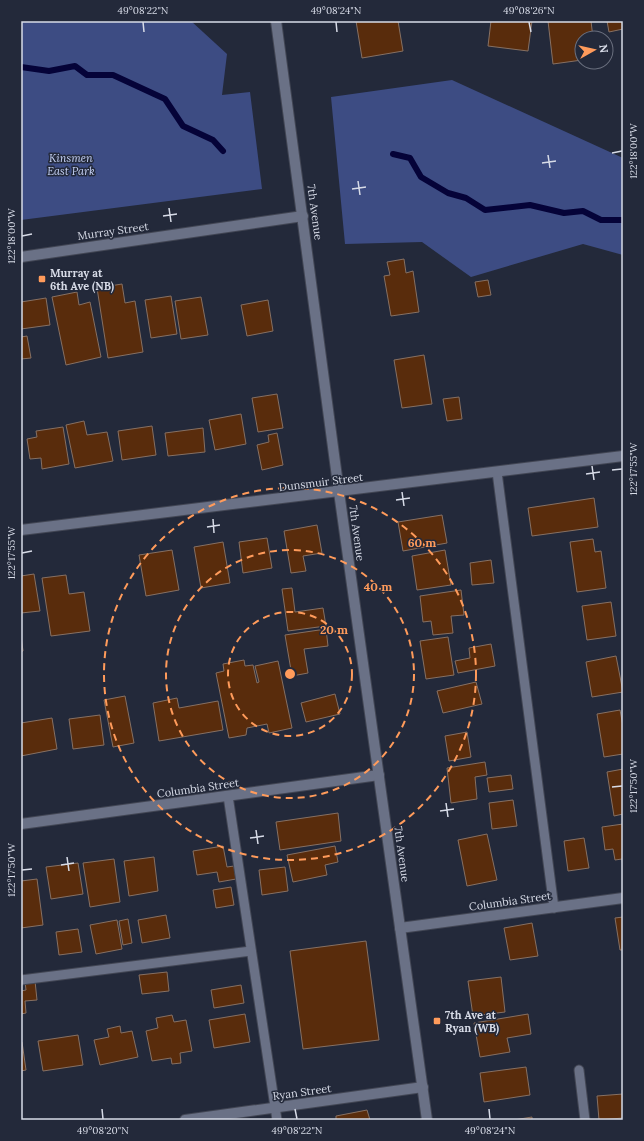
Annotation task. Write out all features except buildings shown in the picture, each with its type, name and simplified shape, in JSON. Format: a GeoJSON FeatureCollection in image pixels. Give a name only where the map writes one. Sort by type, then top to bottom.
{"type":"FeatureCollection","features":[{"type":"Feature","properties":{"kind":"street","name":"7th Avenue"},"geometry":{"type":"LineString","coordinates":[[276,21],[339,492],[427,1120]]}},
{"type":"Feature","properties":{"kind":"street","name":"Murray Street"},"geometry":{"type":"LineString","coordinates":[[21,257],[303,216]]}},
{"type":"Feature","properties":{"kind":"street","name":"Dunsmuir Street"},"geometry":{"type":"LineString","coordinates":[[21,530],[623,456]]}},
{"type":"Feature","properties":{"kind":"street","name":"Columbia Street"},"geometry":{"type":"LineString","coordinates":[[21,824],[379,775]]}},
{"type":"Feature","properties":{"kind":"street","name":"Columbia Street"},"geometry":{"type":"LineString","coordinates":[[400,928],[623,898]]}},
{"type":"Feature","properties":{"kind":"street","name":"Ryan Street"},"geometry":{"type":"LineString","coordinates":[[185,1120],[423,1088]]}},
{"type":"Feature","properties":{"kind":"lane"},"geometry":{"type":"LineString","coordinates":[[497,472],[554,908]]}},
{"type":"Feature","properties":{"kind":"lane"},"geometry":{"type":"LineString","coordinates":[[228,796],[277,1120]]}},
{"type":"Feature","properties":{"kind":"lane"},"geometry":{"type":"LineString","coordinates":[[21,980],[252,951]]}},
{"type":"Feature","properties":{"kind":"lane"},"geometry":{"type":"LineString","coordinates":[[579,1070],[585,1120]]}},
{"type":"Feature","properties":{"kind":"green space","name":"Kinsmen East Park"},"geometry":{"type":"Polygon","coordinates":[[[21,21],[191,21],[227,54],[222,95],[250,92],[262,189],[21,220],[21,21]]]}},
{"type":"Feature","properties":{"kind":"green space"},"geometry":{"type":"Polygon","coordinates":[[[452,80],[623,158],[623,255],[583,244],[471,277],[422,242],[345,244],[331,97],[452,80]]]}},
{"type":"Feature","properties":{"kind":"waterway"},"geometry":{"type":"LineString","coordinates":[[21,67],[49,71],[75,66],[87,75],[113,75],[165,99],[183,126],[213,140],[223,151]]}},
{"type":"Feature","properties":{"kind":"waterway"},"geometry":{"type":"LineString","coordinates":[[393,154],[410,158],[421,177],[448,193],[466,198],[485,210],[530,205],[564,213],[583,211],[601,220],[623,220]]}},
{"type":"Feature","properties":{"kind":"place","name":"Murray at 6th Ave (NB)"},"geometry":{"type":"Point","coordinates":[42,279]}},
{"type":"Feature","properties":{"kind":"place","name":"7th Ave at Ryan (WB)"},"geometry":{"type":"Point","coordinates":[437,1021]}}]}
